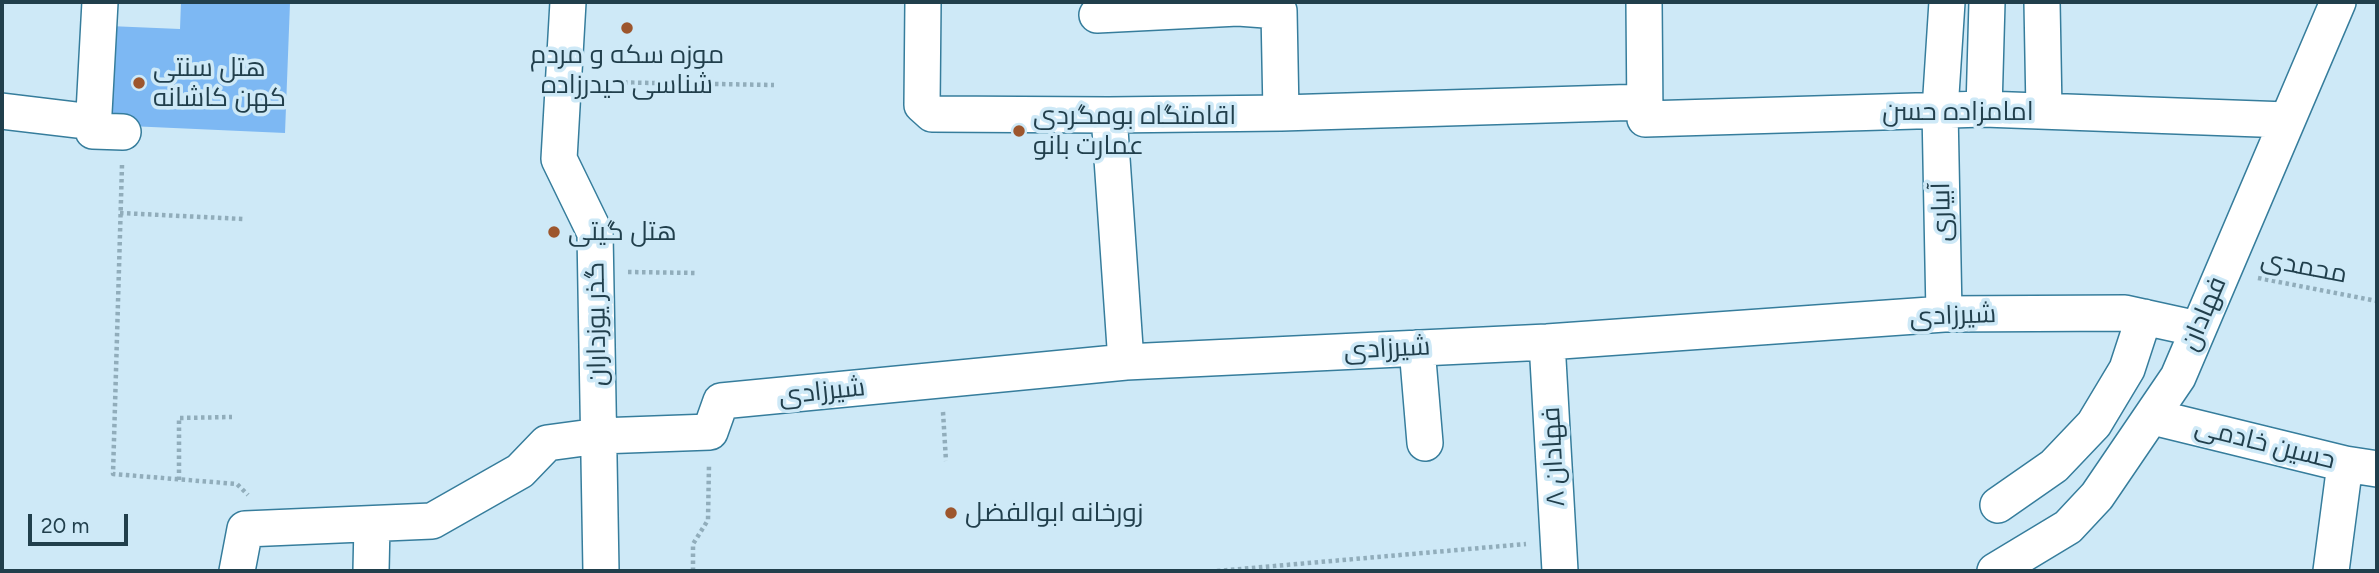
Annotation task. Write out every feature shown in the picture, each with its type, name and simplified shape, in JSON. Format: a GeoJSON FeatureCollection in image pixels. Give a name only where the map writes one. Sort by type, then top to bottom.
{"type":"FeatureCollection","features":[{"type":"Feature","properties":{"kind":"street"},"geometry":{"type":"LineString","coordinates":[[2,111],[108,127],[100,2]]}},
{"type":"Feature","properties":{"kind":"street","name":"گذر يوزداران"},"geometry":{"type":"LineString","coordinates":[[568,2],[559,159],[595,233],[601,571]]}},
{"type":"Feature","properties":{"kind":"street"},"geometry":{"type":"LineString","coordinates":[[923,2],[922,105],[932,114],[1109,115],[1281,113],[1645,102],[1644,2]]}},
{"type":"Feature","properties":{"kind":"street","name":"آبیاری"},"geometry":{"type":"LineString","coordinates":[[1944,314],[1940,110],[1947,2]]}},
{"type":"Feature","properties":{"kind":"street"},"geometry":{"type":"LineString","coordinates":[[1984,109],[1987,2]]}},
{"type":"Feature","properties":{"kind":"street"},"geometry":{"type":"LineString","coordinates":[[2042,2],[2044,111]]}},
{"type":"Feature","properties":{"kind":"street","name":"فهادان"},"geometry":{"type":"LineString","coordinates":[[1995,571],[2068,527],[2097,496],[2178,377],[2338,2]]}},
{"type":"Feature","properties":{"kind":"street"},"geometry":{"type":"LineString","coordinates":[[1097,15],[1238,5],[1279,11],[1281,113]]}},
{"type":"Feature","properties":{"kind":"street","name":"امامزاده حسن"},"geometry":{"type":"LineString","coordinates":[[1645,102],[1645,119],[1984,109],[2287,120]]}},
{"type":"Feature","properties":{"kind":"street"},"geometry":{"type":"LineString","coordinates":[[1109,115],[1126,362]]}},
{"type":"Feature","properties":{"kind":"street","name":"شیرزادی"},"geometry":{"type":"LineString","coordinates":[[710,432],[720,401],[1126,362],[1547,342],[1944,314],[2125,313],[2197,329]]}},
{"type":"Feature","properties":{"kind":"street"},"geometry":{"type":"LineString","coordinates":[[1998,505],[2054,466],[2094,424],[2127,369],[2144,317]]}},
{"type":"Feature","properties":{"kind":"street","name":"فهادان ۸"},"geometry":{"type":"LineString","coordinates":[[1547,342],[1559,556]]}},
{"type":"Feature","properties":{"kind":"street"},"geometry":{"type":"LineString","coordinates":[[1416,348],[1424,443]]}},
{"type":"Feature","properties":{"kind":"street","name":"حسین خادمی"},"geometry":{"type":"LineString","coordinates":[[2153,416],[2361,467]]}},
{"type":"Feature","properties":{"kind":"street"},"geometry":{"type":"LineString","coordinates":[[237,571],[245,529],[432,521],[520,471],[548,443],[599,436],[710,432]]}},
{"type":"Feature","properties":{"kind":"street"},"geometry":{"type":"LineString","coordinates":[[2331,571],[2361,467]]}},
{"type":"Feature","properties":{"kind":"street"},"geometry":{"type":"LineString","coordinates":[[371,571],[372,524]]}},
{"type":"Feature","properties":{"kind":"path"},"geometry":{"type":"LineString","coordinates":[[564,81],[774,85]]}},
{"type":"Feature","properties":{"kind":"path"},"geometry":{"type":"LineString","coordinates":[[108,127],[120,213],[113,474],[237,485],[248,494],[245,529]]}},
{"type":"Feature","properties":{"kind":"path"},"geometry":{"type":"LineString","coordinates":[[120,213],[243,219]]}},
{"type":"Feature","properties":{"kind":"path","name":"محمدی"},"geometry":{"type":"LineString","coordinates":[[2223,271],[2377,301]]}},
{"type":"Feature","properties":{"kind":"path"},"geometry":{"type":"LineString","coordinates":[[596,272],[697,273]]}},
{"type":"Feature","properties":{"kind":"path"},"geometry":{"type":"LineString","coordinates":[[942,380],[946,461]]}},
{"type":"Feature","properties":{"kind":"path"},"geometry":{"type":"LineString","coordinates":[[179,480],[178,418],[232,417]]}},
{"type":"Feature","properties":{"kind":"path"},"geometry":{"type":"LineString","coordinates":[[693,571],[693,544],[708,520],[710,432]]}},
{"type":"Feature","properties":{"kind":"path"},"geometry":{"type":"LineString","coordinates":[[1217,571],[1559,556]]}},
{"type":"Feature","properties":{"kind":"building","name":"هتل سنتی کهن کاشانه"},"geometry":{"type":"Polygon","coordinates":[[[181,2],[290,3],[285,133],[129,126],[129,115],[106,114],[109,26],[180,29],[181,2]]]}},
{"type":"Feature","properties":{"kind":"place","name":"موزه سکه و مردم شناسی حیدرزاده"},"geometry":{"type":"Point","coordinates":[627,28]}},
{"type":"Feature","properties":{"kind":"place","name":"هتل سنتی کهن کاشانه"},"geometry":{"type":"Point","coordinates":[139,83]}},
{"type":"Feature","properties":{"kind":"place","name":"اقامتگاه بومگردی عمارت بانو"},"geometry":{"type":"Point","coordinates":[1019,131]}},
{"type":"Feature","properties":{"kind":"place","name":"هتل گیتی"},"geometry":{"type":"Point","coordinates":[554,232]}},
{"type":"Feature","properties":{"kind":"place","name":"زورخانه ابوالفضل"},"geometry":{"type":"Point","coordinates":[951,513]}}]}
